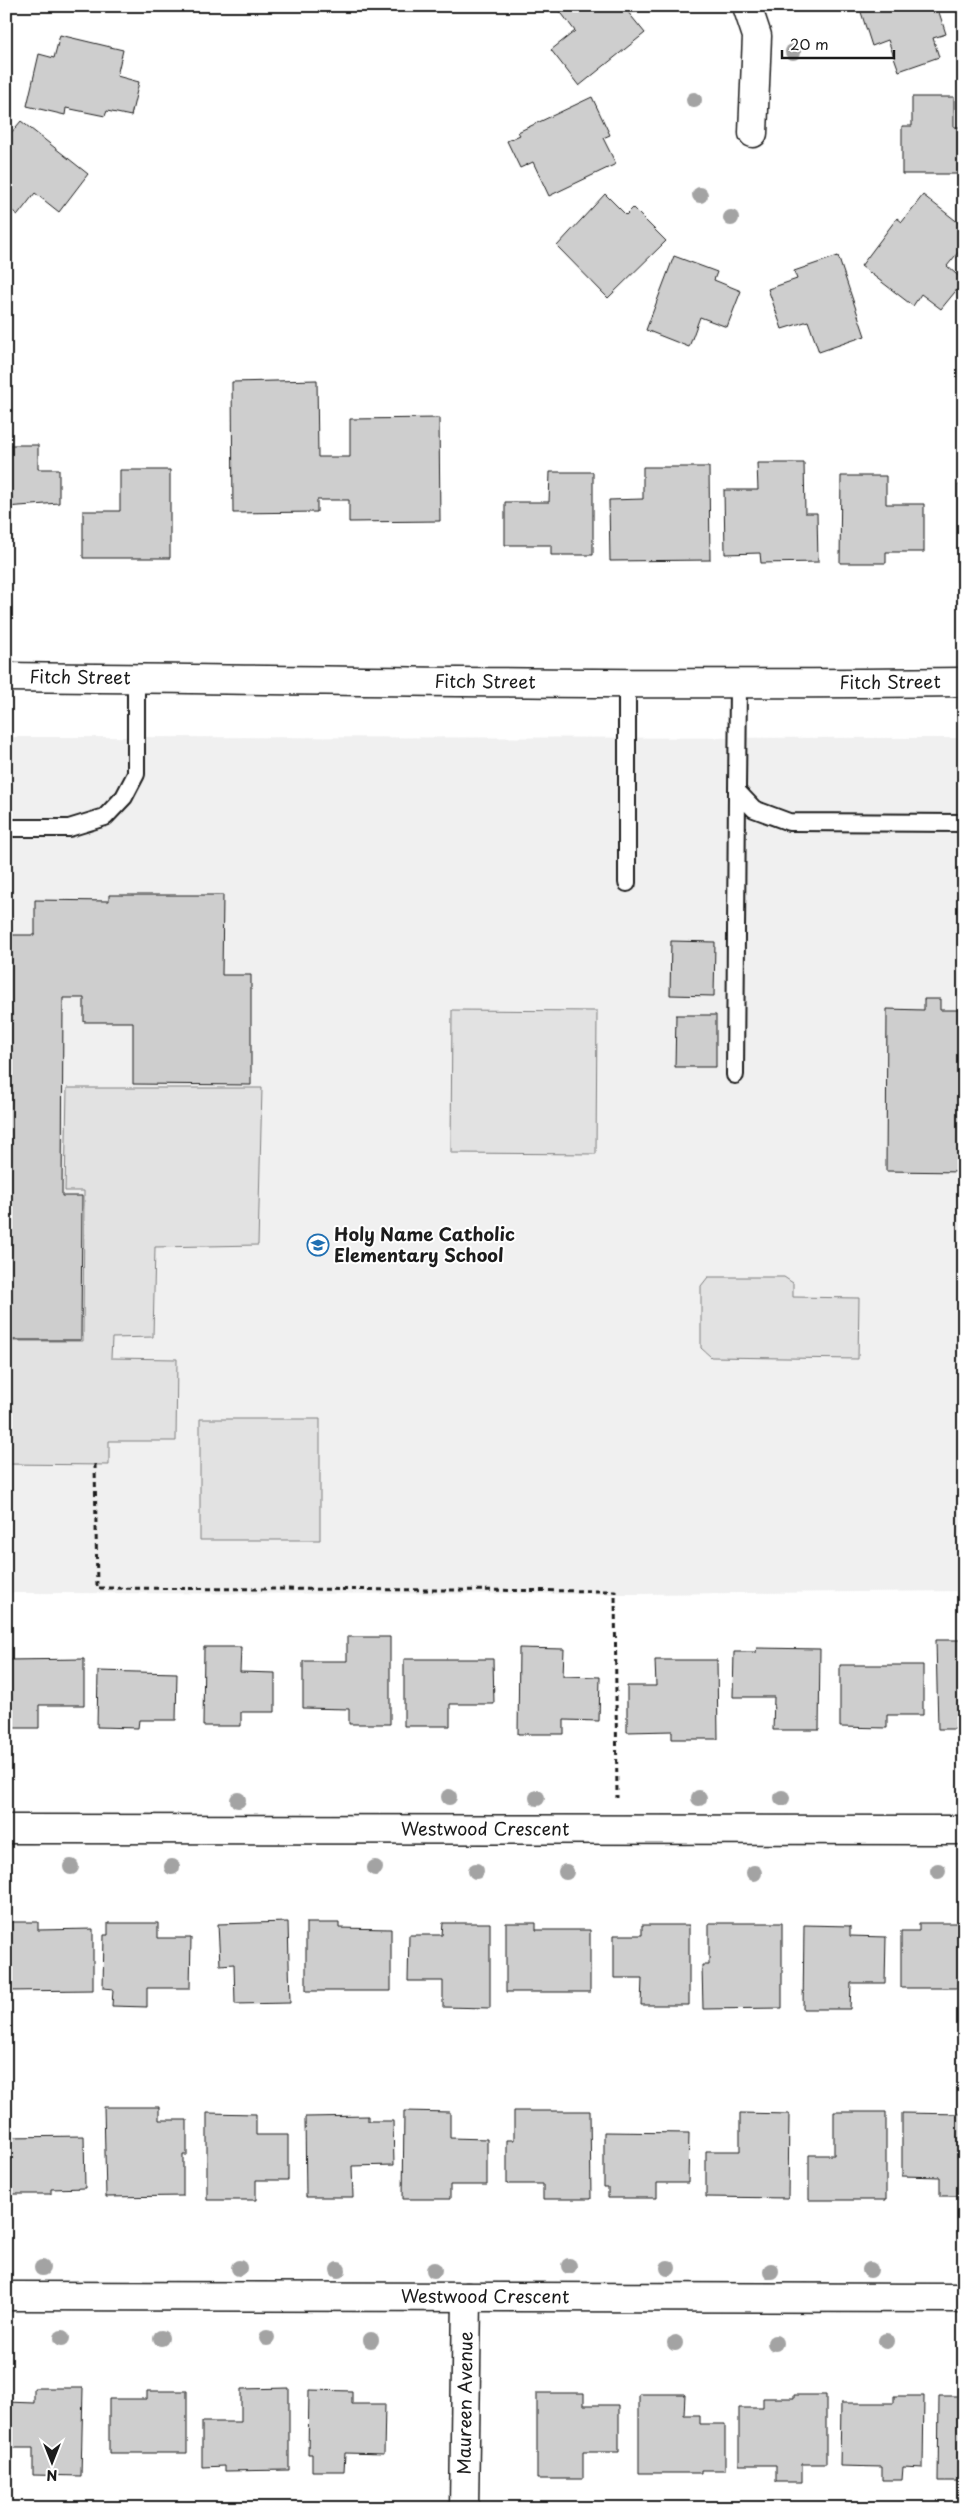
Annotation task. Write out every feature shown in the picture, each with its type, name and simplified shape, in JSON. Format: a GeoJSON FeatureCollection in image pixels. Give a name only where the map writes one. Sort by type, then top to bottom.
{"type":"FeatureCollection","features":[{"type":"Feature","properties":{"kind":"street"},"geometry":{"type":"LineString","coordinates":[[747,6],[757,36],[753,133]]}},
{"type":"Feature","properties":{"kind":"street","name":"Fitch Street"},"geometry":{"type":"LineString","coordinates":[[6,677],[627,682],[738,685],[964,682]]}},
{"type":"Feature","properties":{"kind":"street","name":"Westwood Crescent"},"geometry":{"type":"LineString","coordinates":[[6,1829],[964,1830]]}},
{"type":"Feature","properties":{"kind":"street","name":"Westwood Crescent"},"geometry":{"type":"LineString","coordinates":[[6,2296],[964,2298]]}},
{"type":"Feature","properties":{"kind":"street","name":"Maureen Avenue"},"geometry":{"type":"LineString","coordinates":[[464,2508],[467,2297]]}},
{"type":"Feature","properties":{"kind":"lane"},"geometry":{"type":"LineString","coordinates":[[6,828],[69,828],[105,817],[124,797],[136,774],[136,678]]}},
{"type":"Feature","properties":{"kind":"lane"},"geometry":{"type":"LineString","coordinates":[[627,682],[627,883]]}},
{"type":"Feature","properties":{"kind":"lane"},"geometry":{"type":"LineString","coordinates":[[735,1075],[738,685]]}},
{"type":"Feature","properties":{"kind":"lane"},"geometry":{"type":"LineString","coordinates":[[737,791],[754,809],[789,822],[964,823]]}},
{"type":"Feature","properties":{"kind":"path"},"geometry":{"type":"LineString","coordinates":[[95,1464],[97,1588],[615,1591],[618,1830]]}},
{"type":"Feature","properties":{"kind":"shaded area","name":"Holy Name Catholic Elementary School"},"geometry":{"type":"Polygon","coordinates":[[[6,737],[964,738],[964,1591],[635,1594],[6,1593],[6,737]]]}},
{"type":"Feature","properties":{"kind":"shaded area"},"geometry":{"type":"Polygon","coordinates":[[[452,1010],[597,1011],[596,1154],[451,1153],[452,1010]]]}},
{"type":"Feature","properties":{"kind":"shaded area"},"geometry":{"type":"Polygon","coordinates":[[[67,1088],[262,1088],[258,1245],[155,1247],[153,1337],[112,1338],[111,1358],[177,1359],[176,1441],[109,1441],[109,1465],[6,1464],[6,1341],[83,1341],[84,1191],[65,1191],[67,1088]]]}},
{"type":"Feature","properties":{"kind":"shaded area"},"geometry":{"type":"Polygon","coordinates":[[[708,1277],[784,1277],[793,1283],[793,1297],[859,1298],[858,1359],[711,1357],[701,1348],[701,1286],[708,1277]]]}},
{"type":"Feature","properties":{"kind":"shaded area"},"geometry":{"type":"Polygon","coordinates":[[[200,1419],[320,1419],[320,1540],[200,1540],[200,1419]]]}},
{"type":"Feature","properties":{"kind":"building"},"geometry":{"type":"Polygon","coordinates":[[[556,6],[623,6],[645,33],[579,86],[551,50],[575,31],[556,6]]]}},
{"type":"Feature","properties":{"kind":"building"},"geometry":{"type":"Polygon","coordinates":[[[859,6],[937,6],[946,34],[933,38],[939,57],[899,71],[888,40],[872,46],[859,6]]]}},
{"type":"Feature","properties":{"kind":"building"},"geometry":{"type":"Polygon","coordinates":[[[60,35],[123,50],[117,76],[139,82],[131,116],[107,111],[105,116],[66,108],[65,115],[27,106],[39,54],[54,58],[60,35]]]}},
{"type":"Feature","properties":{"kind":"building"},"geometry":{"type":"Polygon","coordinates":[[[592,97],[610,135],[603,138],[616,164],[549,196],[533,162],[520,168],[507,141],[520,135],[518,132],[592,97]]]}},
{"type":"Feature","properties":{"kind":"building"},"geometry":{"type":"Polygon","coordinates":[[[912,97],[954,97],[954,127],[964,127],[964,174],[902,174],[902,126],[912,126],[912,97]]]}},
{"type":"Feature","properties":{"kind":"building"},"geometry":{"type":"Polygon","coordinates":[[[21,121],[88,174],[59,212],[35,193],[18,215],[6,206],[6,139],[21,121]]]}},
{"type":"Feature","properties":{"kind":"building"},"geometry":{"type":"Polygon","coordinates":[[[605,194],[626,215],[633,208],[666,241],[608,298],[557,246],[605,194]]]}},
{"type":"Feature","properties":{"kind":"building"},"geometry":{"type":"Polygon","coordinates":[[[923,195],[964,227],[964,245],[947,266],[964,281],[941,309],[921,294],[913,306],[861,266],[897,218],[902,222],[923,195]]]}},
{"type":"Feature","properties":{"kind":"building"},"geometry":{"type":"Polygon","coordinates":[[[674,256],[717,272],[714,280],[741,291],[727,327],[700,317],[689,347],[646,330],[674,256]]]}},
{"type":"Feature","properties":{"kind":"building"},"geometry":{"type":"Polygon","coordinates":[[[838,256],[865,336],[819,352],[808,321],[782,329],[768,289],[797,279],[794,271],[838,256]]]}},
{"type":"Feature","properties":{"kind":"building"},"geometry":{"type":"Polygon","coordinates":[[[317,380],[318,457],[350,457],[350,419],[439,418],[440,521],[349,522],[349,500],[317,500],[317,512],[233,513],[232,382],[317,380]]]}},
{"type":"Feature","properties":{"kind":"building"},"geometry":{"type":"Polygon","coordinates":[[[6,445],[38,445],[38,469],[59,469],[59,503],[6,507],[6,445]]]}},
{"type":"Feature","properties":{"kind":"building"},"geometry":{"type":"Polygon","coordinates":[[[757,463],[804,463],[805,513],[817,513],[818,562],[761,563],[760,553],[725,554],[724,490],[758,490],[757,463]]]}},
{"type":"Feature","properties":{"kind":"building"},"geometry":{"type":"Polygon","coordinates":[[[643,467],[709,467],[710,560],[610,561],[609,500],[643,499],[643,467]]]}},
{"type":"Feature","properties":{"kind":"building"},"geometry":{"type":"Polygon","coordinates":[[[120,470],[170,470],[170,558],[83,558],[83,511],[120,511],[120,470]]]}},
{"type":"Feature","properties":{"kind":"building"},"geometry":{"type":"Polygon","coordinates":[[[550,472],[593,472],[593,555],[551,555],[551,545],[505,545],[505,502],[549,502],[550,472]]]}},
{"type":"Feature","properties":{"kind":"building"},"geometry":{"type":"Polygon","coordinates":[[[841,476],[886,476],[886,504],[924,504],[924,552],[886,552],[886,563],[840,563],[841,476]]]}},
{"type":"Feature","properties":{"kind":"building"},"geometry":{"type":"Polygon","coordinates":[[[958,485],[964,485],[964,551],[958,551],[958,485]]]}},
{"type":"Feature","properties":{"kind":"building"},"geometry":{"type":"Polygon","coordinates":[[[109,895],[223,895],[222,975],[251,975],[251,1085],[133,1084],[133,1022],[84,1022],[84,998],[63,998],[62,1196],[82,1196],[81,1340],[6,1340],[6,935],[35,935],[35,900],[109,901],[109,895]]]}},
{"type":"Feature","properties":{"kind":"building"},"geometry":{"type":"Polygon","coordinates":[[[671,941],[715,942],[714,996],[670,995],[671,941]]]}},
{"type":"Feature","properties":{"kind":"building"},"geometry":{"type":"Polygon","coordinates":[[[924,999],[940,999],[940,1010],[964,1010],[964,1172],[886,1171],[887,1009],[924,1010],[924,999]]]}},
{"type":"Feature","properties":{"kind":"building"},"geometry":{"type":"Polygon","coordinates":[[[676,1015],[716,1015],[716,1067],[675,1067],[676,1015]]]}},
{"type":"Feature","properties":{"kind":"building"},"geometry":{"type":"Polygon","coordinates":[[[347,1637],[390,1637],[390,1724],[349,1724],[349,1709],[303,1708],[303,1661],[347,1661],[347,1637]]]}},
{"type":"Feature","properties":{"kind":"building"},"geometry":{"type":"Polygon","coordinates":[[[936,1640],[964,1640],[964,1729],[938,1729],[936,1640]]]}},
{"type":"Feature","properties":{"kind":"building"},"geometry":{"type":"Polygon","coordinates":[[[204,1647],[241,1647],[240,1672],[275,1673],[275,1712],[241,1712],[241,1726],[203,1726],[204,1647]]]}},
{"type":"Feature","properties":{"kind":"building"},"geometry":{"type":"Polygon","coordinates":[[[519,1648],[564,1649],[563,1676],[600,1677],[599,1721],[564,1720],[564,1734],[518,1734],[519,1648]]]}},
{"type":"Feature","properties":{"kind":"building"},"geometry":{"type":"Polygon","coordinates":[[[757,1648],[820,1649],[819,1730],[773,1730],[774,1697],[733,1697],[734,1652],[756,1652],[757,1648]]]}},
{"type":"Feature","properties":{"kind":"building"},"geometry":{"type":"Polygon","coordinates":[[[84,1659],[84,1705],[39,1705],[39,1728],[6,1728],[6,1660],[84,1659]]]}},
{"type":"Feature","properties":{"kind":"building"},"geometry":{"type":"Polygon","coordinates":[[[404,1659],[493,1659],[494,1704],[450,1704],[450,1726],[404,1726],[404,1659]]]}},
{"type":"Feature","properties":{"kind":"building"},"geometry":{"type":"Polygon","coordinates":[[[655,1660],[717,1660],[718,1739],[672,1739],[672,1731],[627,1732],[627,1686],[656,1686],[655,1660]]]}},
{"type":"Feature","properties":{"kind":"building"},"geometry":{"type":"Polygon","coordinates":[[[840,1665],[923,1665],[923,1715],[887,1715],[887,1728],[840,1727],[840,1665]]]}},
{"type":"Feature","properties":{"kind":"building"},"geometry":{"type":"Polygon","coordinates":[[[98,1671],[177,1673],[176,1720],[139,1720],[138,1728],[97,1727],[98,1671]]]}},
{"type":"Feature","properties":{"kind":"building"},"geometry":{"type":"Polygon","coordinates":[[[8,1922],[38,1922],[38,1930],[93,1929],[93,1990],[8,1991],[8,1922]]]}},
{"type":"Feature","properties":{"kind":"building"},"geometry":{"type":"Polygon","coordinates":[[[288,1922],[290,2003],[235,2004],[234,1964],[220,1965],[218,1924],[288,1922]]]}},
{"type":"Feature","properties":{"kind":"building"},"geometry":{"type":"Polygon","coordinates":[[[108,1923],[158,1923],[158,1938],[191,1938],[190,1988],[147,1988],[147,2007],[112,2006],[113,1989],[103,1988],[104,1935],[108,1935],[108,1923]]]}},
{"type":"Feature","properties":{"kind":"building"},"geometry":{"type":"Polygon","coordinates":[[[306,1923],[339,1923],[339,1928],[391,1929],[391,1991],[306,1991],[306,1923]]]}},
{"type":"Feature","properties":{"kind":"building"},"geometry":{"type":"Polygon","coordinates":[[[443,1923],[490,1923],[490,2008],[443,2007],[443,1981],[408,1981],[409,1935],[442,1935],[443,1923]]]}},
{"type":"Feature","properties":{"kind":"building"},"geometry":{"type":"Polygon","coordinates":[[[506,1923],[536,1923],[536,1930],[590,1930],[590,1992],[506,1992],[506,1923]]]}},
{"type":"Feature","properties":{"kind":"building"},"geometry":{"type":"Polygon","coordinates":[[[709,1923],[782,1923],[782,2008],[703,2009],[702,1965],[709,1965],[709,1923]]]}},
{"type":"Feature","properties":{"kind":"building"},"geometry":{"type":"Polygon","coordinates":[[[919,1923],[964,1923],[964,1988],[901,1988],[901,1931],[919,1931],[919,1923]]]}},
{"type":"Feature","properties":{"kind":"building"},"geometry":{"type":"Polygon","coordinates":[[[642,1925],[689,1925],[689,2005],[641,2005],[642,1978],[614,1978],[614,1935],[642,1935],[642,1925]]]}},
{"type":"Feature","properties":{"kind":"building"},"geometry":{"type":"Polygon","coordinates":[[[804,1925],[850,1926],[850,1936],[886,1937],[885,1983],[851,1983],[850,2009],[803,2009],[804,1925]]]}},
{"type":"Feature","properties":{"kind":"building"},"geometry":{"type":"Polygon","coordinates":[[[104,2107],[159,2107],[159,2120],[187,2120],[187,2155],[183,2155],[183,2196],[106,2197],[104,2107]]]}},
{"type":"Feature","properties":{"kind":"building"},"geometry":{"type":"Polygon","coordinates":[[[404,2111],[450,2112],[450,2138],[487,2139],[487,2185],[450,2185],[450,2199],[403,2199],[404,2111]]]}},
{"type":"Feature","properties":{"kind":"building"},"geometry":{"type":"Polygon","coordinates":[[[514,2111],[590,2111],[591,2199],[543,2199],[543,2184],[507,2184],[507,2140],[514,2140],[514,2111]]]}},
{"type":"Feature","properties":{"kind":"building"},"geometry":{"type":"Polygon","coordinates":[[[834,2112],[886,2112],[886,2200],[809,2200],[809,2155],[834,2155],[834,2112]]]}},
{"type":"Feature","properties":{"kind":"building"},"geometry":{"type":"Polygon","coordinates":[[[207,2113],[256,2114],[256,2135],[288,2135],[288,2180],[256,2180],[256,2200],[207,2200],[207,2113]]]}},
{"type":"Feature","properties":{"kind":"building"},"geometry":{"type":"Polygon","coordinates":[[[740,2113],[789,2114],[788,2198],[706,2197],[706,2151],[740,2151],[740,2113]]]}},
{"type":"Feature","properties":{"kind":"building"},"geometry":{"type":"Polygon","coordinates":[[[902,2113],[964,2114],[964,2196],[940,2196],[940,2177],[902,2176],[902,2113]]]}},
{"type":"Feature","properties":{"kind":"building"},"geometry":{"type":"Polygon","coordinates":[[[368,2116],[368,2121],[393,2121],[394,2165],[352,2166],[353,2197],[306,2197],[305,2117],[368,2116]]]}},
{"type":"Feature","properties":{"kind":"building"},"geometry":{"type":"Polygon","coordinates":[[[604,2132],[689,2133],[688,2183],[657,2183],[657,2198],[608,2198],[608,2187],[604,2187],[604,2132]]]}},
{"type":"Feature","properties":{"kind":"building"},"geometry":{"type":"Polygon","coordinates":[[[84,2136],[85,2188],[51,2189],[51,2194],[7,2194],[6,2137],[84,2136]]]}},
{"type":"Feature","properties":{"kind":"building"},"geometry":{"type":"Polygon","coordinates":[[[34,2388],[83,2388],[81,2476],[33,2475],[33,2448],[6,2448],[6,2402],[34,2403],[34,2388]]]}},
{"type":"Feature","properties":{"kind":"building"},"geometry":{"type":"Polygon","coordinates":[[[289,2388],[289,2470],[225,2471],[225,2466],[202,2467],[202,2422],[241,2422],[241,2389],[289,2388]]]}},
{"type":"Feature","properties":{"kind":"building"},"geometry":{"type":"Polygon","coordinates":[[[309,2390],[352,2391],[352,2404],[385,2404],[384,2454],[345,2453],[344,2471],[312,2471],[312,2454],[308,2454],[309,2390]]]}},
{"type":"Feature","properties":{"kind":"building"},"geometry":{"type":"Polygon","coordinates":[[[147,2391],[187,2391],[187,2453],[109,2453],[109,2399],[147,2399],[147,2391]]]}},
{"type":"Feature","properties":{"kind":"building"},"geometry":{"type":"Polygon","coordinates":[[[537,2393],[584,2393],[584,2405],[619,2405],[619,2452],[583,2452],[583,2479],[537,2479],[537,2393]]]}},
{"type":"Feature","properties":{"kind":"building"},"geometry":{"type":"Polygon","coordinates":[[[639,2394],[685,2394],[684,2415],[700,2415],[700,2424],[725,2424],[725,2470],[701,2470],[701,2473],[639,2473],[639,2394]]]}},
{"type":"Feature","properties":{"kind":"building"},"geometry":{"type":"Polygon","coordinates":[[[794,2395],[826,2395],[826,2464],[802,2464],[802,2482],[776,2482],[776,2465],[739,2465],[739,2408],[763,2408],[763,2398],[794,2398],[794,2395]]]}},
{"type":"Feature","properties":{"kind":"building"},"geometry":{"type":"Polygon","coordinates":[[[894,2396],[924,2396],[923,2468],[903,2467],[902,2480],[882,2480],[882,2467],[840,2466],[841,2403],[894,2403],[894,2396]]]}},
{"type":"Feature","properties":{"kind":"building"},"geometry":{"type":"Polygon","coordinates":[[[939,2396],[964,2396],[964,2481],[938,2481],[939,2396]]]}},
{"type":"Feature","properties":{"kind":"place","name":"Holy Name Catholic Elementary School"},"geometry":{"type":"Point","coordinates":[318,1245]}}]}
